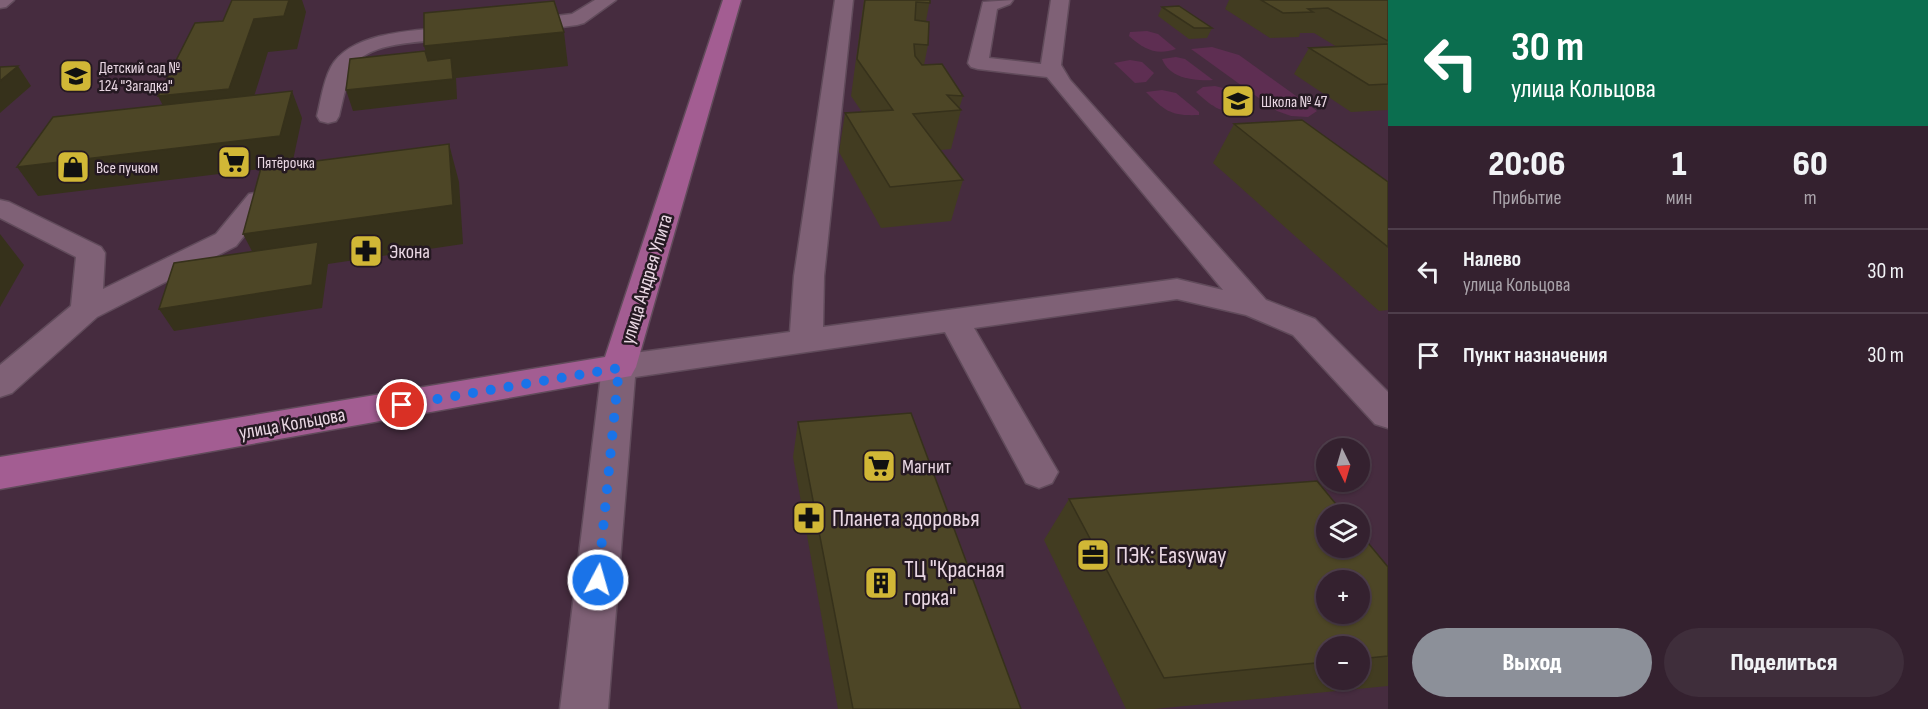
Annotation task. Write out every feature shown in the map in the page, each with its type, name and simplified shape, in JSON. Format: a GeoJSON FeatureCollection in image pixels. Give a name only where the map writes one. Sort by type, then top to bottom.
{"type":"FeatureCollection","features":[{"type":"Feature","properties":{"kind":"main road","name":"улица Андрея Упита"},"geometry":{"type":"LineString","coordinates":[[619,368],[732,0]]}},
{"type":"Feature","properties":{"kind":"main road","name":"улица Кольцова"},"geometry":{"type":"LineString","coordinates":[[0,473],[619,368]]}},
{"type":"Feature","properties":{"kind":"street"},"geometry":{"type":"LineString","coordinates":[[0,3],[5,0]]}},
{"type":"Feature","properties":{"kind":"street"},"geometry":{"type":"LineString","coordinates":[[328,116],[343,64],[356,52],[389,42],[577,20],[607,0]]}},
{"type":"Feature","properties":{"kind":"street"},"geometry":{"type":"LineString","coordinates":[[806,341],[809,276],[844,0]]}},
{"type":"Feature","properties":{"kind":"street"},"geometry":{"type":"LineString","coordinates":[[1004,0],[989,6],[978,63],[1055,72]]}},
{"type":"Feature","properties":{"kind":"street"},"geometry":{"type":"LineString","coordinates":[[1060,0],[1051,65],[1061,83],[1255,307]]}},
{"type":"Feature","properties":{"kind":"street"},"geometry":{"type":"LineString","coordinates":[[0,384],[15,360],[86,310],[226,240],[258,200],[317,191]]}},
{"type":"Feature","properties":{"kind":"street"},"geometry":{"type":"LineString","coordinates":[[0,208],[91,253],[86,310]]}},
{"type":"Feature","properties":{"kind":"street"},"geometry":{"type":"LineString","coordinates":[[619,368],[1177,289],[1255,307],[1304,327],[1388,414]]}},
{"type":"Feature","properties":{"kind":"street"},"geometry":{"type":"LineString","coordinates":[[954,320],[1039,472]]}},
{"type":"Feature","properties":{"kind":"street","name":"улица Андрея Упита"},"geometry":{"type":"LineString","coordinates":[[584,709],[619,368]]}},
{"type":"Feature","properties":{"kind":"shaded area"},"geometry":{"type":"Polygon","coordinates":[[[1147,31],[1158,34],[1176,49],[1162,52],[1151,50],[1129,36],[1130,32],[1147,31]]]}},
{"type":"Feature","properties":{"kind":"shaded area"},"geometry":{"type":"Polygon","coordinates":[[[1212,47],[1239,55],[1317,111],[1308,117],[1291,116],[1277,111],[1191,49],[1212,47]]]}},
{"type":"Feature","properties":{"kind":"shaded area"},"geometry":{"type":"Polygon","coordinates":[[[1176,57],[1185,59],[1213,80],[1191,79],[1177,75],[1166,66],[1162,59],[1176,57]]]}},
{"type":"Feature","properties":{"kind":"shaded area"},"geometry":{"type":"Polygon","coordinates":[[[1130,60],[1142,62],[1154,73],[1146,82],[1135,83],[1114,63],[1130,60]]]}},
{"type":"Feature","properties":{"kind":"shaded area"},"geometry":{"type":"Polygon","coordinates":[[[1215,86],[1227,89],[1252,109],[1251,113],[1220,110],[1196,92],[1203,87],[1215,86]]]}},
{"type":"Feature","properties":{"kind":"shaded area"},"geometry":{"type":"Polygon","coordinates":[[[1162,90],[1176,93],[1199,112],[1199,115],[1182,115],[1170,111],[1146,92],[1162,90]]]}},
{"type":"Feature","properties":{"kind":"building"},"geometry":{"type":"Polygon","coordinates":[[[232,0],[289,0],[284,16],[254,19],[229,89],[158,96],[195,23],[223,21],[232,0]]]}},
{"type":"Feature","properties":{"kind":"building"},"geometry":{"type":"Polygon","coordinates":[[[865,0],[930,0],[930,3],[916,2],[915,20],[929,22],[928,45],[914,44],[915,56],[922,65],[942,64],[963,96],[947,95],[961,110],[913,114],[963,180],[890,187],[845,113],[893,110],[857,59],[865,0]]]}},
{"type":"Feature","properties":{"kind":"building"},"geometry":{"type":"Polygon","coordinates":[[[1261,0],[1388,0],[1388,41],[1328,8],[1308,9],[1313,12],[1283,13],[1261,0]]]}},
{"type":"Feature","properties":{"kind":"building"},"geometry":{"type":"Polygon","coordinates":[[[554,1],[564,32],[424,46],[424,13],[554,1]]]}},
{"type":"Feature","properties":{"kind":"building"},"geometry":{"type":"Polygon","coordinates":[[[1179,6],[1212,28],[1194,28],[1162,7],[1179,6]]]}},
{"type":"Feature","properties":{"kind":"building"},"geometry":{"type":"Polygon","coordinates":[[[1388,44],[1388,84],[1369,85],[1309,48],[1388,44]]]}},
{"type":"Feature","properties":{"kind":"building"},"geometry":{"type":"Polygon","coordinates":[[[425,51],[428,61],[451,58],[453,79],[346,90],[350,59],[425,51]]]}},
{"type":"Feature","properties":{"kind":"building"},"geometry":{"type":"Polygon","coordinates":[[[18,66],[0,81],[0,67],[18,66]]]}},
{"type":"Feature","properties":{"kind":"building"},"geometry":{"type":"Polygon","coordinates":[[[292,91],[280,136],[17,167],[53,117],[292,91]]]}},
{"type":"Feature","properties":{"kind":"building"},"geometry":{"type":"Polygon","coordinates":[[[1302,120],[1388,182],[1388,247],[1234,124],[1302,120]]]}},
{"type":"Feature","properties":{"kind":"building"},"geometry":{"type":"Polygon","coordinates":[[[449,144],[453,205],[243,234],[261,168],[449,144]]]}},
{"type":"Feature","properties":{"kind":"building"},"geometry":{"type":"Polygon","coordinates":[[[318,242],[312,285],[159,309],[174,263],[318,242]]]}},
{"type":"Feature","properties":{"kind":"building","name":"ТЦ \"Красная горка\""},"geometry":{"type":"Polygon","coordinates":[[[911,413],[1021,709],[853,709],[798,422],[911,413]]]}},
{"type":"Feature","properties":{"kind":"building"},"geometry":{"type":"Polygon","coordinates":[[[1316,481],[1316,492],[1326,492],[1336,504],[1316,504],[1316,558],[1370,558],[1370,545],[1388,567],[1388,656],[1370,658],[1370,636],[1316,636],[1316,663],[1164,678],[1069,499],[1316,481]]]}},
{"type":"Feature","properties":{"kind":"place","name":"Детский сад № 124 \"Загадка\""},"geometry":{"type":"Point","coordinates":[76,76]}},
{"type":"Feature","properties":{"kind":"place","name":"Школа № 47"},"geometry":{"type":"Point","coordinates":[1238,101]}},
{"type":"Feature","properties":{"kind":"place","name":"Пятёрочка"},"geometry":{"type":"Point","coordinates":[234,162]}},
{"type":"Feature","properties":{"kind":"place","name":"Все пучком"},"geometry":{"type":"Point","coordinates":[73,167]}},
{"type":"Feature","properties":{"kind":"place","name":"Экона"},"geometry":{"type":"Point","coordinates":[366,251]}},
{"type":"Feature","properties":{"kind":"place","name":"Магнит"},"geometry":{"type":"Point","coordinates":[879,466]}},
{"type":"Feature","properties":{"kind":"place","name":"Планета здоровья"},"geometry":{"type":"Point","coordinates":[809,518]}},
{"type":"Feature","properties":{"kind":"place","name":"ПЭК: Easyway"},"geometry":{"type":"Point","coordinates":[1093,555]}},
{"type":"Feature","properties":{"kind":"place","name":"ТЦ \"Красная горка\""},"geometry":{"type":"Point","coordinates":[881,583]}},
{"type":"Feature","properties":{"kind":"route"},"geometry":{"type":"LineString","coordinates":[[402,405],[619,368],[598,580]]}}]}
